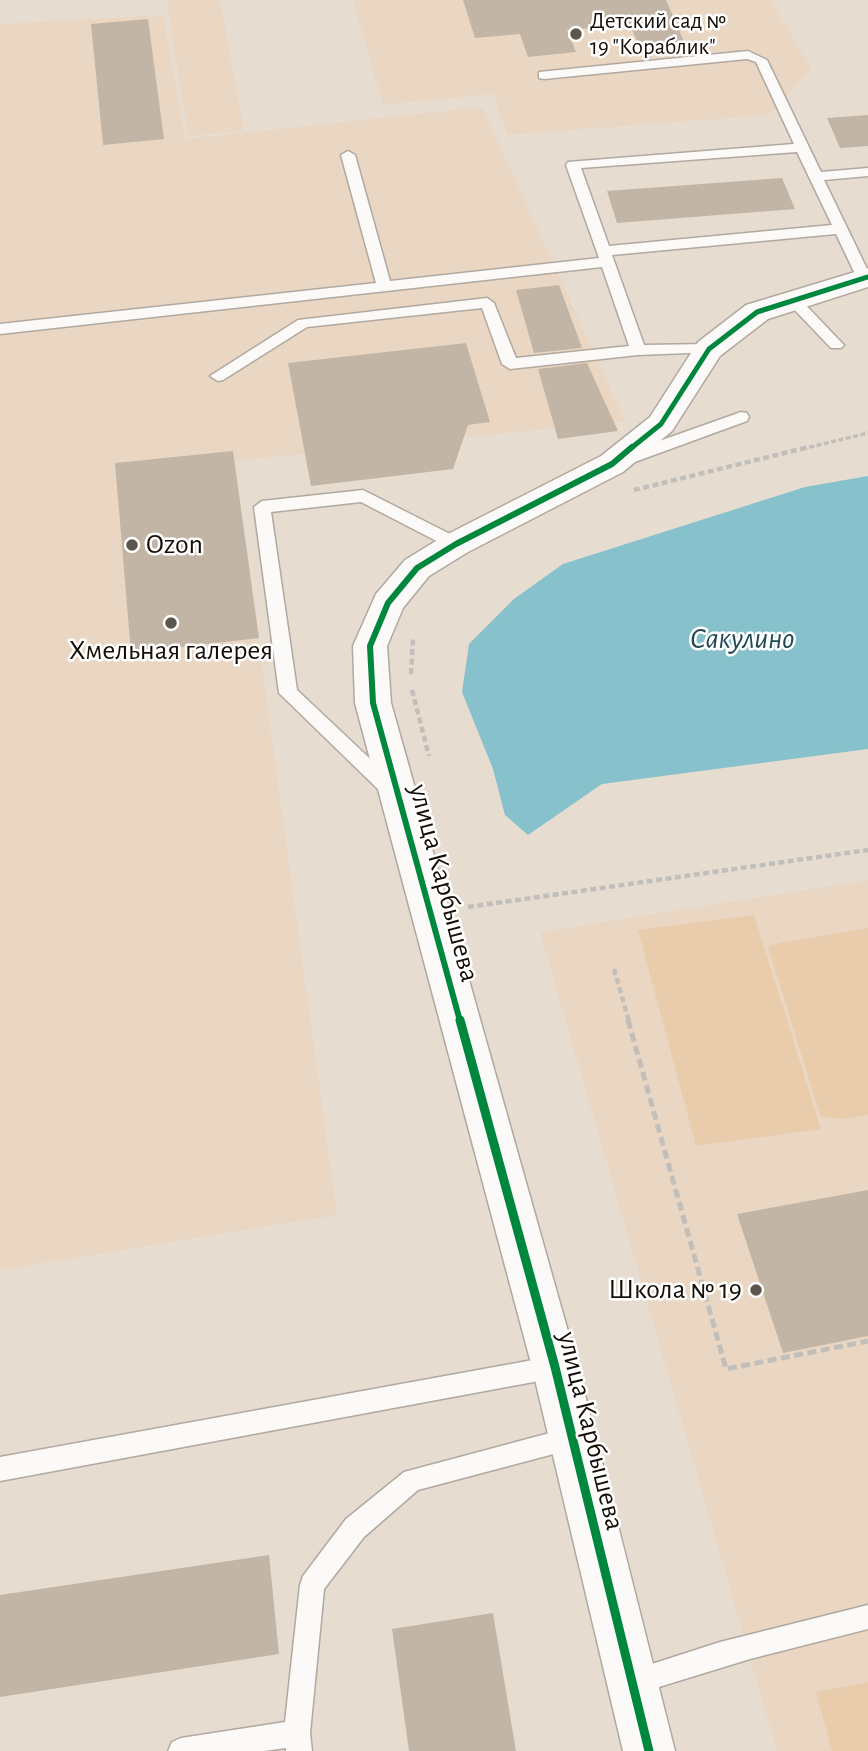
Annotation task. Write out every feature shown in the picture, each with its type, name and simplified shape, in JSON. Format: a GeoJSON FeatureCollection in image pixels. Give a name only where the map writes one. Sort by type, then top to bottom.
{"type":"FeatureCollection","features":[{"type":"Feature","properties":{"kind":"street","name":"улица Карбышева"},"geometry":{"type":"LineString","coordinates":[[649,1751],[555,1367],[373,703],[370,646],[387,603],[417,568],[456,544],[622,477],[661,424],[709,349],[757,312],[866,277]]}},
{"type":"Feature","properties":{"kind":"lane"},"geometry":{"type":"LineString","coordinates":[[544,75],[748,55],[761,60],[818,176],[840,229],[866,277]]}},
{"type":"Feature","properties":{"kind":"lane"},"geometry":{"type":"LineString","coordinates":[[638,350],[573,165],[804,147]]}},
{"type":"Feature","properties":{"kind":"lane"},"geometry":{"type":"LineString","coordinates":[[348,155],[384,287]]}},
{"type":"Feature","properties":{"kind":"lane"},"geometry":{"type":"LineString","coordinates":[[818,176],[868,172]]}},
{"type":"Feature","properties":{"kind":"lane"},"geometry":{"type":"LineString","coordinates":[[0,329],[384,287],[605,256],[840,229]]}},
{"type":"Feature","properties":{"kind":"lane"},"geometry":{"type":"LineString","coordinates":[[793,300],[836,345]]}},
{"type":"Feature","properties":{"kind":"lane"},"geometry":{"type":"LineString","coordinates":[[218,376],[303,323],[487,303],[510,364],[638,350],[709,349]]}},
{"type":"Feature","properties":{"kind":"lane"},"geometry":{"type":"LineString","coordinates":[[622,477],[741,417]]}},
{"type":"Feature","properties":{"kind":"lane"},"geometry":{"type":"LineString","coordinates":[[398,797],[288,693],[262,507],[363,496],[456,544]]}},
{"type":"Feature","properties":{"kind":"lane"},"geometry":{"type":"LineString","coordinates":[[0,1469],[555,1367]]}},
{"type":"Feature","properties":{"kind":"lane"},"geometry":{"type":"LineString","coordinates":[[181,1751],[298,1742],[312,1585],[355,1528],[412,1480],[572,1439]]}},
{"type":"Feature","properties":{"kind":"lane"},"geometry":{"type":"LineString","coordinates":[[632,1682],[672,1668],[802,1632],[868,1617]]}},
{"type":"Feature","properties":{"kind":"path"},"geometry":{"type":"LineString","coordinates":[[622,477],[868,433]]}},
{"type":"Feature","properties":{"kind":"path"},"geometry":{"type":"LineString","coordinates":[[414,631],[411,683],[431,762]]}},
{"type":"Feature","properties":{"kind":"path"},"geometry":{"type":"LineString","coordinates":[[465,894],[468,907],[868,850]]}},
{"type":"Feature","properties":{"kind":"path"},"geometry":{"type":"LineString","coordinates":[[614,969],[726,1369],[868,1341]]}},
{"type":"Feature","properties":{"kind":"shaded area"},"geometry":{"type":"Polygon","coordinates":[[[167,0],[220,0],[244,131],[188,136],[167,0]]]}},
{"type":"Feature","properties":{"kind":"shaded area","name":"Детский сад № 19 \"Кораблик\""},"geometry":{"type":"Polygon","coordinates":[[[353,0],[770,0],[811,68],[770,115],[507,135],[493,94],[383,105],[353,0]]]}},
{"type":"Feature","properties":{"kind":"shaded area"},"geometry":{"type":"Polygon","coordinates":[[[163,15],[185,139],[482,107],[625,421],[234,461],[337,1215],[0,1270],[0,24],[163,15]]]}},
{"type":"Feature","properties":{"kind":"shaded area","name":"Школа № 19"},"geometry":{"type":"Polygon","coordinates":[[[868,880],[868,1751],[777,1751],[540,932],[868,880]]]}},
{"type":"Feature","properties":{"kind":"shaded area"},"geometry":{"type":"Polygon","coordinates":[[[754,915],[821,1129],[696,1146],[638,930],[754,915]]]}},
{"type":"Feature","properties":{"kind":"shaded area"},"geometry":{"type":"Polygon","coordinates":[[[868,928],[868,1115],[846,1119],[821,1117],[768,947],[868,928]]]}},
{"type":"Feature","properties":{"kind":"shaded area"},"geometry":{"type":"Polygon","coordinates":[[[868,1682],[868,1751],[832,1751],[816,1692],[868,1682]]]}},
{"type":"Feature","properties":{"kind":"water","name":"Сакулино"},"geometry":{"type":"Polygon","coordinates":[[[868,476],[868,749],[602,784],[528,835],[505,815],[493,769],[462,692],[469,644],[514,599],[563,564],[805,487],[868,476]]]}},
{"type":"Feature","properties":{"kind":"building"},"geometry":{"type":"Polygon","coordinates":[[[463,0],[666,0],[685,44],[640,48],[630,25],[567,30],[576,52],[528,57],[520,34],[475,38],[463,0]]]}},
{"type":"Feature","properties":{"kind":"building"},"geometry":{"type":"Polygon","coordinates":[[[148,19],[164,139],[103,145],[91,24],[148,19]]]}},
{"type":"Feature","properties":{"kind":"building"},"geometry":{"type":"Polygon","coordinates":[[[868,115],[868,146],[840,148],[827,118],[868,115]]]}},
{"type":"Feature","properties":{"kind":"building"},"geometry":{"type":"Polygon","coordinates":[[[782,178],[795,209],[617,223],[607,191],[782,178]]]}},
{"type":"Feature","properties":{"kind":"building"},"geometry":{"type":"Polygon","coordinates":[[[559,285],[582,348],[534,353],[516,290],[559,285]]]}},
{"type":"Feature","properties":{"kind":"building"},"geometry":{"type":"Polygon","coordinates":[[[466,343],[490,422],[468,425],[453,469],[311,486],[288,363],[466,343]]]}},
{"type":"Feature","properties":{"kind":"building"},"geometry":{"type":"Polygon","coordinates":[[[587,363],[618,431],[558,439],[538,369],[587,363]]]}},
{"type":"Feature","properties":{"kind":"building"},"geometry":{"type":"Polygon","coordinates":[[[233,451],[259,638],[131,653],[115,463],[233,451]]]}},
{"type":"Feature","properties":{"kind":"building"},"geometry":{"type":"Polygon","coordinates":[[[868,1190],[868,1336],[783,1353],[737,1214],[868,1190]]]}},
{"type":"Feature","properties":{"kind":"building"},"geometry":{"type":"Polygon","coordinates":[[[269,1555],[279,1654],[0,1697],[0,1595],[269,1555]]]}},
{"type":"Feature","properties":{"kind":"building"},"geometry":{"type":"Polygon","coordinates":[[[493,1613],[516,1751],[409,1751],[392,1629],[493,1613]]]}},
{"type":"Feature","properties":{"kind":"cycle path"},"geometry":{"type":"LineString","coordinates":[[649,1751],[555,1367],[373,703],[370,646],[388,603],[417,568],[456,544],[612,464],[661,424],[709,349],[757,312],[868,277]]}},
{"type":"Feature","properties":{"kind":"place","name":"Детский сад № 19 \"Кораблик\""},"geometry":{"type":"Point","coordinates":[576,34]}},
{"type":"Feature","properties":{"kind":"place","name":"Ozon"},"geometry":{"type":"Point","coordinates":[132,545]}},
{"type":"Feature","properties":{"kind":"place","name":"Хмельная галерея"},"geometry":{"type":"Point","coordinates":[171,623]}},
{"type":"Feature","properties":{"kind":"place","name":"Школа № 19"},"geometry":{"type":"Point","coordinates":[756,1290]}}]}
